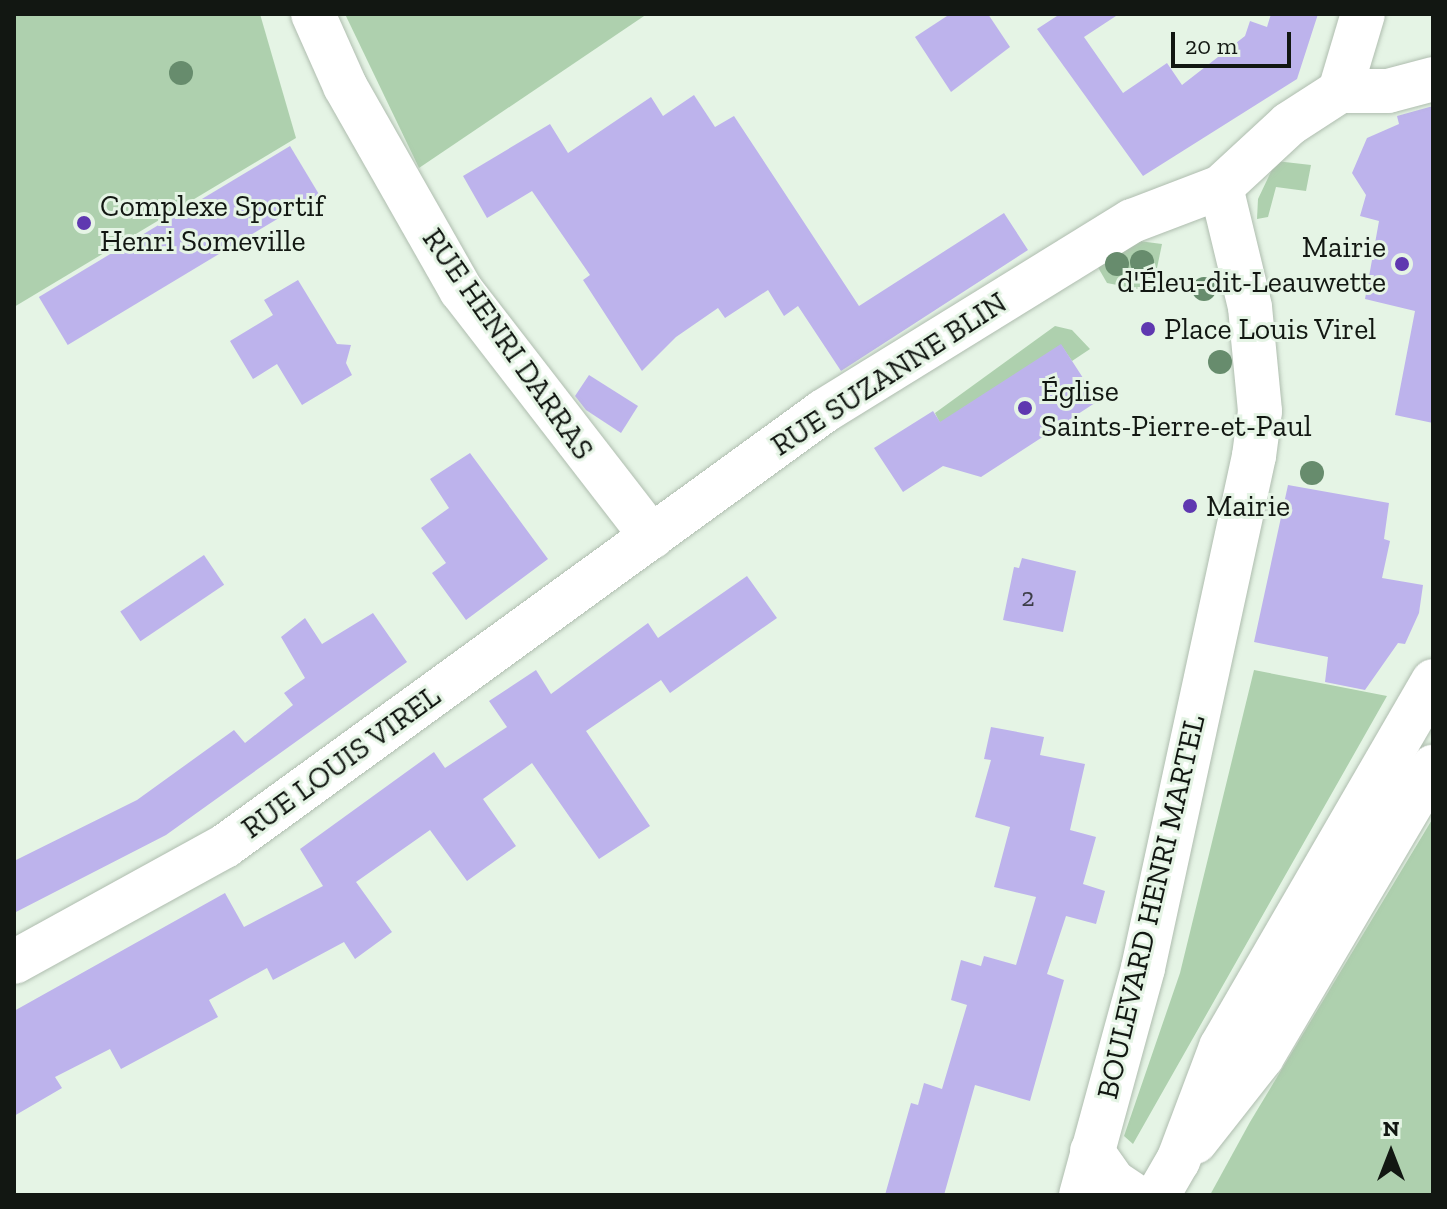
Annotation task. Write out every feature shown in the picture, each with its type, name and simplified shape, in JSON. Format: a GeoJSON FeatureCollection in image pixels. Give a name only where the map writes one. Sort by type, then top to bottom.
{"type":"FeatureCollection","features":[{"type":"Feature","properties":{"kind":"street","name":"RUE HENRI DARRAS"},"geometry":{"type":"LineString","coordinates":[[313,14],[345,86],[461,290],[652,537]]}},
{"type":"Feature","properties":{"kind":"street"},"geometry":{"type":"LineString","coordinates":[[1325,100],[1363,14]]}},
{"type":"Feature","properties":{"kind":"street"},"geometry":{"type":"LineString","coordinates":[[1325,100],[1388,91],[1433,79]]}},
{"type":"Feature","properties":{"kind":"street","name":"RUE SUZANNE BLIN"},"geometry":{"type":"LineString","coordinates":[[652,537],[824,411],[1132,221],[1221,187],[1325,100]]}},
{"type":"Feature","properties":{"kind":"street","name":"BOULEVARD HENRI MARTEL"},"geometry":{"type":"LineString","coordinates":[[1081,1195],[1143,968],[1260,411],[1250,307],[1221,187]]}},
{"type":"Feature","properties":{"kind":"street","name":"RUE LOUIS VIREL"},"geometry":{"type":"LineString","coordinates":[[14,962],[225,846],[652,537]]}},
{"type":"Feature","properties":{"kind":"street"},"geometry":{"type":"LineString","coordinates":[[1168,1178],[1221,1047],[1433,681]]}},
{"type":"Feature","properties":{"kind":"street"},"geometry":{"type":"LineString","coordinates":[[1168,1178],[1226,1109],[1262,1057],[1433,767]]}},
{"type":"Feature","properties":{"kind":"street"},"geometry":{"type":"LineString","coordinates":[[1092,1151],[1114,1182],[1133,1195]]}},
{"type":"Feature","properties":{"kind":"green space","name":"Complexe Sportif Henri Someville"},"geometry":{"type":"Polygon","coordinates":[[[14,14],[260,14],[296,138],[14,307],[14,14]]]}},
{"type":"Feature","properties":{"kind":"green space"},"geometry":{"type":"Polygon","coordinates":[[[345,14],[647,14],[419,168],[345,14]]]}},
{"type":"Feature","properties":{"kind":"green space"},"geometry":{"type":"Polygon","coordinates":[[[1276,161],[1311,165],[1306,191],[1276,187],[1268,217],[1257,219],[1258,199],[1276,161]]]}},
{"type":"Feature","properties":{"kind":"green space"},"geometry":{"type":"Polygon","coordinates":[[[1139,241],[1162,244],[1152,292],[1107,283],[1092,257],[1139,241]]]}},
{"type":"Feature","properties":{"kind":"green space"},"geometry":{"type":"Polygon","coordinates":[[[1055,326],[1072,330],[1090,349],[1072,361],[1061,345],[942,427],[935,413],[1055,326]]]}},
{"type":"Feature","properties":{"kind":"green space"},"geometry":{"type":"Polygon","coordinates":[[[1254,670],[1387,696],[1133,1144],[1124,1136],[1180,973],[1254,670]]]}},
{"type":"Feature","properties":{"kind":"green space"},"geometry":{"type":"Polygon","coordinates":[[[1433,818],[1433,1195],[1210,1195],[1250,1122],[1433,818]]]}},
{"type":"Feature","properties":{"kind":"building"},"geometry":{"type":"Polygon","coordinates":[[[950,14],[988,14],[1010,47],[951,92],[915,37],[950,14]]]}},
{"type":"Feature","properties":{"kind":"building"},"geometry":{"type":"Polygon","coordinates":[[[1060,14],[1119,14],[1084,37],[1123,93],[1167,63],[1182,85],[1245,36],[1250,21],[1267,27],[1271,14],[1318,14],[1297,79],[1143,176],[1037,29],[1060,14]]]}},
{"type":"Feature","properties":{"kind":"building"},"geometry":{"type":"Polygon","coordinates":[[[694,95],[715,127],[734,116],[859,306],[1004,213],[1028,250],[841,371],[798,306],[784,316],[768,290],[725,318],[718,308],[676,337],[642,371],[583,280],[590,275],[532,191],[487,218],[463,176],[550,124],[568,153],[651,97],[663,116],[694,95]]]}},
{"type":"Feature","properties":{"kind":"building"},"geometry":{"type":"Polygon","coordinates":[[[1433,106],[1433,423],[1395,415],[1415,311],[1365,299],[1379,221],[1360,216],[1366,195],[1352,173],[1367,138],[1399,124],[1397,116],[1433,106]]]}},
{"type":"Feature","properties":{"kind":"building"},"geometry":{"type":"Polygon","coordinates":[[[290,146],[319,194],[68,345],[39,297],[290,146]]]}},
{"type":"Feature","properties":{"kind":"building"},"geometry":{"type":"Polygon","coordinates":[[[298,280],[337,344],[351,345],[346,363],[352,375],[302,405],[277,364],[253,379],[230,341],[273,315],[264,300],[298,280]]]}},
{"type":"Feature","properties":{"kind":"building","name":"Église Saints-Pierre-et-Paul"},"geometry":{"type":"Polygon","coordinates":[[[1061,344],[1098,401],[981,477],[943,466],[903,492],[874,448],[933,411],[940,422],[1061,344]]]}},
{"type":"Feature","properties":{"kind":"building"},"geometry":{"type":"Polygon","coordinates":[[[589,375],[638,406],[621,433],[586,410],[575,396],[589,375]]]}},
{"type":"Feature","properties":{"kind":"building"},"geometry":{"type":"Polygon","coordinates":[[[470,453],[548,559],[466,620],[432,573],[446,563],[421,528],[449,508],[430,479],[470,453]]]}},
{"type":"Feature","properties":{"kind":"building"},"geometry":{"type":"Polygon","coordinates":[[[1288,485],[1389,503],[1384,539],[1390,541],[1382,578],[1423,585],[1419,613],[1405,644],[1398,643],[1365,690],[1325,682],[1328,657],[1254,642],[1288,485]]]}},
{"type":"Feature","properties":{"kind":"building"},"geometry":{"type":"Polygon","coordinates":[[[204,555],[224,585],[140,641],[120,611],[204,555]]]}},
{"type":"Feature","properties":{"kind":"building"},"geometry":{"type":"Polygon","coordinates":[[[1022,558],[1076,571],[1063,632],[1003,620],[1014,567],[1019,568],[1022,558]]]}},
{"type":"Feature","properties":{"kind":"building"},"geometry":{"type":"Polygon","coordinates":[[[747,576],[777,618],[670,693],[661,680],[586,731],[650,826],[599,859],[532,763],[483,799],[516,846],[467,881],[430,830],[356,882],[392,932],[355,959],[344,942],[273,980],[267,968],[209,1000],[218,1017],[121,1069],[110,1049],[55,1077],[62,1088],[14,1116],[14,1011],[225,893],[244,927],[323,886],[300,849],[434,752],[445,768],[507,727],[489,701],[536,670],[551,694],[648,623],[658,638],[747,576]]]}},
{"type":"Feature","properties":{"kind":"building"},"geometry":{"type":"Polygon","coordinates":[[[373,613],[407,662],[166,835],[14,913],[14,861],[137,800],[234,730],[245,743],[293,705],[284,693],[305,678],[281,637],[305,618],[322,644],[373,613]]]}},
{"type":"Feature","properties":{"kind":"building"},"geometry":{"type":"Polygon","coordinates":[[[991,727],[1044,737],[1040,755],[1085,764],[1070,830],[1096,837],[1083,884],[1105,891],[1096,924],[1066,916],[1047,974],[1064,980],[1030,1101],[975,1085],[944,1195],[885,1195],[911,1103],[918,1105],[924,1083],[942,1089],[967,1005],[951,1000],[961,960],[981,966],[984,956],[1016,965],[1036,897],[994,887],[1010,827],[975,817],[991,760],[984,759],[991,727]]]}},
{"type":"Feature","properties":{"kind":"place","name":"Complexe Sportif Henri Someville"},"geometry":{"type":"Point","coordinates":[84,223]}},
{"type":"Feature","properties":{"kind":"place","name":"Mairie d'Éleu-dit-Leauwette"},"geometry":{"type":"Point","coordinates":[1402,264]}},
{"type":"Feature","properties":{"kind":"place","name":"Place Louis Virel"},"geometry":{"type":"Point","coordinates":[1148,329]}},
{"type":"Feature","properties":{"kind":"place","name":"Église Saints-Pierre-et-Paul"},"geometry":{"type":"Point","coordinates":[1025,408]}},
{"type":"Feature","properties":{"kind":"place","name":"Mairie"},"geometry":{"type":"Point","coordinates":[1190,506]}}]}
